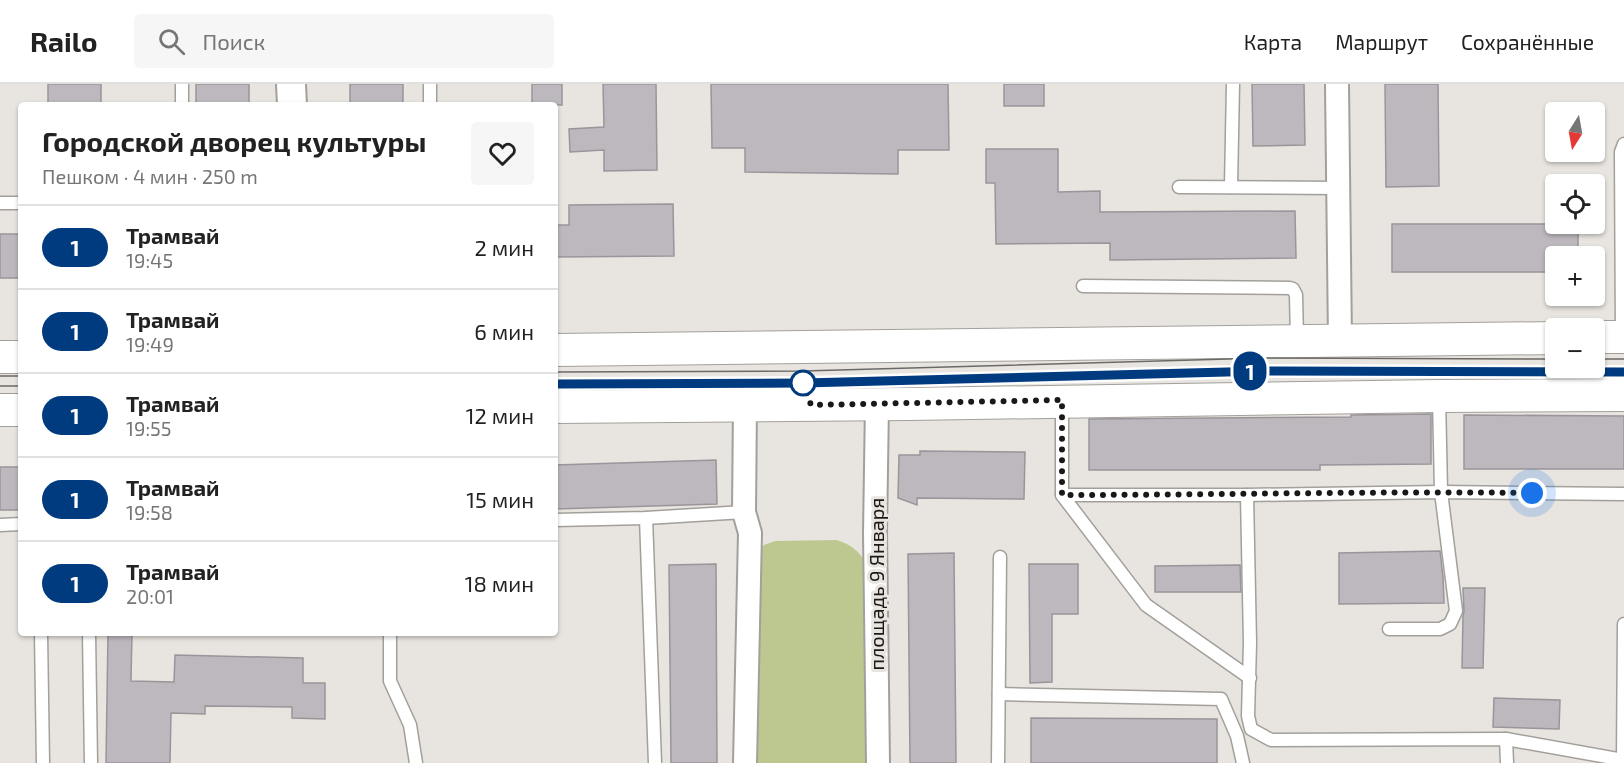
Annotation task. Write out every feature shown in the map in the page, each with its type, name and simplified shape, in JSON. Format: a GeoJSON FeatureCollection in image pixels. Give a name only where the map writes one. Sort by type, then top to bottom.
{"type":"FeatureCollection","features":[{"type":"Feature","properties":{"kind":"main road"},"geometry":{"type":"LineString","coordinates":[[558,350],[1545,338]]}},
{"type":"Feature","properties":{"kind":"main road"},"geometry":{"type":"LineString","coordinates":[[0,357],[18,357]]}},
{"type":"Feature","properties":{"kind":"main road"},"geometry":{"type":"LineString","coordinates":[[558,407],[1624,395]]}},
{"type":"Feature","properties":{"kind":"main road"},"geometry":{"type":"LineString","coordinates":[[0,410],[18,410]]}},
{"type":"Feature","properties":{"kind":"street"},"geometry":{"type":"LineString","coordinates":[[291,84],[292,102]]}},
{"type":"Feature","properties":{"kind":"street"},"geometry":{"type":"LineString","coordinates":[[1337,84],[1340,340]]}},
{"type":"Feature","properties":{"kind":"street","name":"площадь 9 Января"},"geometry":{"type":"LineString","coordinates":[[877,404],[875,533],[878,763]]}},
{"type":"Feature","properties":{"kind":"street"},"geometry":{"type":"LineString","coordinates":[[745,406],[744,512],[750,533],[745,763]]}},
{"type":"Feature","properties":{"kind":"lane"},"geometry":{"type":"LineString","coordinates":[[182,84],[182,102]]}},
{"type":"Feature","properties":{"kind":"lane"},"geometry":{"type":"LineString","coordinates":[[430,84],[430,102]]}},
{"type":"Feature","properties":{"kind":"lane"},"geometry":{"type":"LineString","coordinates":[[1231,188],[1233,84]]}},
{"type":"Feature","properties":{"kind":"lane"},"geometry":{"type":"LineString","coordinates":[[1614,337],[1623,281],[1621,152],[1624,144]]}},
{"type":"Feature","properties":{"kind":"lane"},"geometry":{"type":"LineString","coordinates":[[1179,188],[1338,188]]}},
{"type":"Feature","properties":{"kind":"lane"},"geometry":{"type":"LineString","coordinates":[[0,203],[18,203]]}},
{"type":"Feature","properties":{"kind":"lane"},"geometry":{"type":"LineString","coordinates":[[1083,286],[1290,288],[1296,295],[1297,341]]}},
{"type":"Feature","properties":{"kind":"lane"},"geometry":{"type":"LineString","coordinates":[[1389,628],[1440,628],[1450,624],[1456,611],[1441,492],[1439,396]]}},
{"type":"Feature","properties":{"kind":"lane"},"geometry":{"type":"LineString","coordinates":[[1062,400],[1062,495],[1146,605],[1250,678]]}},
{"type":"Feature","properties":{"kind":"lane"},"geometry":{"type":"LineString","coordinates":[[1062,495],[1441,492],[1624,494]]}},
{"type":"Feature","properties":{"kind":"lane"},"geometry":{"type":"LineString","coordinates":[[1247,495],[1250,678],[1248,716],[1251,729],[1271,740],[1506,738],[1624,760],[1624,624]]}},
{"type":"Feature","properties":{"kind":"lane"},"geometry":{"type":"LineString","coordinates":[[558,519],[646,518],[744,512]]}},
{"type":"Feature","properties":{"kind":"lane"},"geometry":{"type":"LineString","coordinates":[[646,518],[655,763]]}},
{"type":"Feature","properties":{"kind":"lane"},"geometry":{"type":"LineString","coordinates":[[0,525],[18,524]]}},
{"type":"Feature","properties":{"kind":"lane"},"geometry":{"type":"LineString","coordinates":[[998,763],[1000,557]]}},
{"type":"Feature","properties":{"kind":"lane"},"geometry":{"type":"LineString","coordinates":[[42,636],[43,763]]}},
{"type":"Feature","properties":{"kind":"lane"},"geometry":{"type":"LineString","coordinates":[[89,636],[91,763]]}},
{"type":"Feature","properties":{"kind":"lane"},"geometry":{"type":"LineString","coordinates":[[390,636],[390,681],[410,725],[416,763]]}},
{"type":"Feature","properties":{"kind":"lane"},"geometry":{"type":"LineString","coordinates":[[999,694],[1221,699],[1237,736],[1243,763]]}},
{"type":"Feature","properties":{"kind":"lane"},"geometry":{"type":"LineString","coordinates":[[1506,738],[1507,763]]}},
{"type":"Feature","properties":{"kind":"green space"},"geometry":{"type":"Polygon","coordinates":[[[837,540],[854,548],[865,562],[866,763],[755,763],[756,553],[764,545],[775,541],[837,540]]]}},
{"type":"Feature","properties":{"kind":"building"},"geometry":{"type":"Polygon","coordinates":[[[48,84],[101,84],[101,102],[48,102],[48,84]]]}},
{"type":"Feature","properties":{"kind":"building"},"geometry":{"type":"Polygon","coordinates":[[[196,84],[249,84],[249,102],[196,102],[196,84]]]}},
{"type":"Feature","properties":{"kind":"building"},"geometry":{"type":"Polygon","coordinates":[[[350,84],[403,84],[403,102],[350,102],[350,84]]]}},
{"type":"Feature","properties":{"kind":"building"},"geometry":{"type":"Polygon","coordinates":[[[532,84],[562,84],[562,105],[558,105],[558,102],[532,102],[532,84]]]}},
{"type":"Feature","properties":{"kind":"building"},"geometry":{"type":"Polygon","coordinates":[[[603,84],[656,84],[657,170],[604,171],[604,150],[570,152],[569,129],[604,127],[603,84]]]}},
{"type":"Feature","properties":{"kind":"building"},"geometry":{"type":"Polygon","coordinates":[[[711,84],[948,84],[949,150],[898,150],[898,174],[745,172],[745,148],[712,148],[711,84]]]}},
{"type":"Feature","properties":{"kind":"building"},"geometry":{"type":"Polygon","coordinates":[[[1004,84],[1044,84],[1044,106],[1004,106],[1004,84]]]}},
{"type":"Feature","properties":{"kind":"building"},"geometry":{"type":"Polygon","coordinates":[[[1252,84],[1304,84],[1305,145],[1253,146],[1252,84]]]}},
{"type":"Feature","properties":{"kind":"building"},"geometry":{"type":"Polygon","coordinates":[[[1385,84],[1438,84],[1439,186],[1386,187],[1385,84]]]}},
{"type":"Feature","properties":{"kind":"building"},"geometry":{"type":"Polygon","coordinates":[[[986,149],[1058,149],[1058,192],[1100,191],[1100,212],[1295,211],[1296,258],[1110,260],[1110,243],[996,244],[995,183],[986,183],[986,149]]]}},
{"type":"Feature","properties":{"kind":"building"},"geometry":{"type":"Polygon","coordinates":[[[673,204],[674,256],[558,257],[558,225],[569,225],[569,205],[673,204]]]}},
{"type":"Feature","properties":{"kind":"building"},"geometry":{"type":"Polygon","coordinates":[[[1392,224],[1545,224],[1545,234],[1578,234],[1578,246],[1545,246],[1545,272],[1392,272],[1392,224]]]}},
{"type":"Feature","properties":{"kind":"building"},"geometry":{"type":"Polygon","coordinates":[[[0,234],[18,234],[18,278],[0,278],[0,234]]]}},
{"type":"Feature","properties":{"kind":"building"},"geometry":{"type":"Polygon","coordinates":[[[1431,414],[1431,464],[1320,465],[1320,470],[1089,470],[1089,419],[1351,417],[1351,415],[1431,414]]]}},
{"type":"Feature","properties":{"kind":"building"},"geometry":{"type":"Polygon","coordinates":[[[1464,415],[1624,416],[1624,469],[1464,469],[1464,415]]]}},
{"type":"Feature","properties":{"kind":"building"},"geometry":{"type":"Polygon","coordinates":[[[920,451],[1025,452],[1024,499],[917,498],[917,505],[898,498],[899,455],[920,455],[920,451]]]}},
{"type":"Feature","properties":{"kind":"building"},"geometry":{"type":"Polygon","coordinates":[[[716,460],[717,504],[558,509],[558,465],[716,460]]]}},
{"type":"Feature","properties":{"kind":"building"},"geometry":{"type":"Polygon","coordinates":[[[0,467],[18,467],[18,510],[0,510],[0,467]]]}},
{"type":"Feature","properties":{"kind":"building"},"geometry":{"type":"Polygon","coordinates":[[[1440,551],[1444,603],[1339,604],[1339,553],[1440,551]]]}},
{"type":"Feature","properties":{"kind":"building"},"geometry":{"type":"Polygon","coordinates":[[[954,553],[956,763],[910,763],[908,554],[954,553]]]}},
{"type":"Feature","properties":{"kind":"building"},"geometry":{"type":"Polygon","coordinates":[[[716,564],[717,763],[671,763],[669,565],[716,564]]]}},
{"type":"Feature","properties":{"kind":"building"},"geometry":{"type":"Polygon","coordinates":[[[1029,564],[1078,564],[1078,614],[1052,614],[1052,682],[1030,683],[1029,564]]]}},
{"type":"Feature","properties":{"kind":"building"},"geometry":{"type":"Polygon","coordinates":[[[1240,565],[1241,592],[1155,592],[1155,566],[1240,565]]]}},
{"type":"Feature","properties":{"kind":"building"},"geometry":{"type":"Polygon","coordinates":[[[1463,588],[1485,588],[1483,668],[1462,668],[1463,588]]]}},
{"type":"Feature","properties":{"kind":"building"},"geometry":{"type":"Polygon","coordinates":[[[108,636],[132,636],[131,681],[174,682],[175,655],[303,658],[303,683],[325,683],[325,719],[292,718],[292,707],[205,706],[205,714],[171,713],[170,763],[106,763],[108,636]]]}},
{"type":"Feature","properties":{"kind":"building"},"geometry":{"type":"Polygon","coordinates":[[[1494,698],[1560,700],[1559,729],[1493,727],[1494,698]]]}},
{"type":"Feature","properties":{"kind":"building"},"geometry":{"type":"Polygon","coordinates":[[[1031,718],[1217,719],[1217,763],[1031,763],[1031,718]]]}},
{"type":"Feature","properties":{"kind":"tram line"},"geometry":{"type":"LineString","coordinates":[[558,372],[803,371],[1264,358],[1545,359]]}},
{"type":"Feature","properties":{"kind":"tram line"},"geometry":{"type":"LineString","coordinates":[[1605,359],[1624,359]]}},
{"type":"Feature","properties":{"kind":"tram line"},"geometry":{"type":"LineString","coordinates":[[558,384],[803,383],[1265,371],[1624,372]]}},
{"type":"Feature","properties":{"kind":"tram line","name":"1"},"geometry":{"type":"LineString","coordinates":[[558,384],[803,383],[1265,371],[1624,372]]}},
{"type":"Feature","properties":{"kind":"tram line"},"geometry":{"type":"LineString","coordinates":[[0,376],[18,376]]}},
{"type":"Feature","properties":{"kind":"tram line"},"geometry":{"type":"LineString","coordinates":[[0,386],[18,386]]}},
{"type":"Feature","properties":{"kind":"route"},"geometry":{"type":"LineString","coordinates":[[803,383],[811,405],[1062,400],[1062,495],[1532,493]]}}]}
